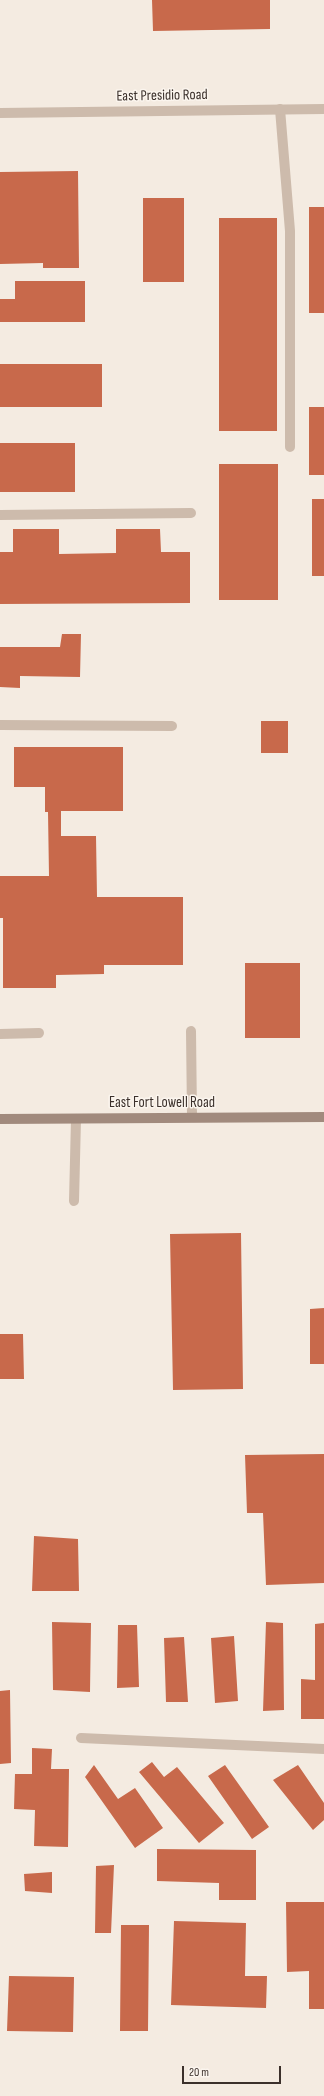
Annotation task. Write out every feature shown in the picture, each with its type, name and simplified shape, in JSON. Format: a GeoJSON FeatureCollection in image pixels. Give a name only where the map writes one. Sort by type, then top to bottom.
{"type":"FeatureCollection","features":[{"type":"Feature","properties":{"kind":"main road","name":"East Fort Lowell Road"},"geometry":{"type":"LineString","coordinates":[[0,1119],[324,1117]]}},
{"type":"Feature","properties":{"kind":"street"},"geometry":{"type":"LineString","coordinates":[[280,109],[290,231],[290,447]]}},
{"type":"Feature","properties":{"kind":"street","name":"East Presidio Road"},"geometry":{"type":"LineString","coordinates":[[0,114],[324,109]]}},
{"type":"Feature","properties":{"kind":"street"},"geometry":{"type":"LineString","coordinates":[[0,515],[191,513]]}},
{"type":"Feature","properties":{"kind":"street"},"geometry":{"type":"LineString","coordinates":[[0,725],[172,726]]}},
{"type":"Feature","properties":{"kind":"street"},"geometry":{"type":"LineString","coordinates":[[191,1031],[192,1117]]}},
{"type":"Feature","properties":{"kind":"street"},"geometry":{"type":"LineString","coordinates":[[0,1034],[39,1033]]}},
{"type":"Feature","properties":{"kind":"street"},"geometry":{"type":"LineString","coordinates":[[74,1201],[76,1118]]}},
{"type":"Feature","properties":{"kind":"street"},"geometry":{"type":"LineString","coordinates":[[81,1738],[324,1749]]}},
{"type":"Feature","properties":{"kind":"building"},"geometry":{"type":"Polygon","coordinates":[[[152,0],[270,0],[270,29],[153,31],[152,0]]]}},
{"type":"Feature","properties":{"kind":"building"},"geometry":{"type":"Polygon","coordinates":[[[78,171],[79,268],[43,268],[43,263],[0,264],[0,172],[78,171]]]}},
{"type":"Feature","properties":{"kind":"building"},"geometry":{"type":"Polygon","coordinates":[[[143,198],[184,198],[184,282],[143,282],[143,198]]]}},
{"type":"Feature","properties":{"kind":"building"},"geometry":{"type":"Polygon","coordinates":[[[309,207],[324,207],[324,313],[309,313],[309,207]]]}},
{"type":"Feature","properties":{"kind":"building"},"geometry":{"type":"Polygon","coordinates":[[[219,218],[277,218],[277,431],[219,431],[219,218]]]}},
{"type":"Feature","properties":{"kind":"building"},"geometry":{"type":"Polygon","coordinates":[[[15,281],[85,281],[85,322],[0,322],[0,299],[15,299],[15,281]]]}},
{"type":"Feature","properties":{"kind":"building"},"geometry":{"type":"Polygon","coordinates":[[[0,364],[102,364],[102,407],[0,407],[0,364]]]}},
{"type":"Feature","properties":{"kind":"building"},"geometry":{"type":"Polygon","coordinates":[[[309,407],[324,407],[324,475],[309,475],[309,407]]]}},
{"type":"Feature","properties":{"kind":"building"},"geometry":{"type":"Polygon","coordinates":[[[0,443],[75,443],[75,492],[0,492],[0,443]]]}},
{"type":"Feature","properties":{"kind":"building"},"geometry":{"type":"Polygon","coordinates":[[[219,464],[278,464],[278,600],[219,600],[219,464]]]}},
{"type":"Feature","properties":{"kind":"building"},"geometry":{"type":"Polygon","coordinates":[[[312,499],[324,499],[324,576],[312,576],[312,499]]]}},
{"type":"Feature","properties":{"kind":"building"},"geometry":{"type":"Polygon","coordinates":[[[13,529],[59,529],[59,554],[116,553],[116,529],[160,529],[161,552],[190,552],[190,603],[0,604],[0,552],[13,552],[13,529]]]}},
{"type":"Feature","properties":{"kind":"building"},"geometry":{"type":"Polygon","coordinates":[[[62,634],[81,634],[80,677],[20,676],[20,688],[0,687],[0,647],[60,647],[62,634]]]}},
{"type":"Feature","properties":{"kind":"building"},"geometry":{"type":"Polygon","coordinates":[[[261,721],[288,721],[288,753],[261,753],[261,721]]]}},
{"type":"Feature","properties":{"kind":"building"},"geometry":{"type":"Polygon","coordinates":[[[14,747],[123,747],[123,811],[61,811],[61,836],[96,836],[97,897],[183,897],[183,965],[104,965],[104,974],[56,975],[56,988],[3,988],[3,918],[0,918],[0,876],[49,876],[48,812],[45,812],[45,787],[14,787],[14,747]]]}},
{"type":"Feature","properties":{"kind":"building"},"geometry":{"type":"Polygon","coordinates":[[[245,963],[300,963],[300,1038],[245,1038],[245,963]]]}},
{"type":"Feature","properties":{"kind":"building"},"geometry":{"type":"Polygon","coordinates":[[[241,1233],[243,1389],[173,1390],[170,1234],[241,1233]]]}},
{"type":"Feature","properties":{"kind":"building"},"geometry":{"type":"Polygon","coordinates":[[[324,1308],[324,1364],[310,1364],[310,1309],[324,1308]]]}},
{"type":"Feature","properties":{"kind":"building"},"geometry":{"type":"Polygon","coordinates":[[[0,1334],[23,1334],[24,1379],[0,1379],[0,1334]]]}},
{"type":"Feature","properties":{"kind":"building"},"geometry":{"type":"Polygon","coordinates":[[[324,1454],[324,1583],[266,1585],[263,1513],[247,1513],[245,1455],[324,1454]]]}},
{"type":"Feature","properties":{"kind":"building"},"geometry":{"type":"Polygon","coordinates":[[[34,1536],[78,1539],[79,1591],[32,1591],[34,1536]]]}},
{"type":"Feature","properties":{"kind":"building"},"geometry":{"type":"Polygon","coordinates":[[[52,1622],[91,1623],[90,1692],[53,1690],[52,1622]]]}},
{"type":"Feature","properties":{"kind":"building"},"geometry":{"type":"Polygon","coordinates":[[[266,1622],[283,1623],[284,1710],[263,1711],[266,1622]]]}},
{"type":"Feature","properties":{"kind":"building"},"geometry":{"type":"Polygon","coordinates":[[[324,1623],[324,1719],[301,1719],[301,1679],[315,1680],[315,1624],[324,1623]]]}},
{"type":"Feature","properties":{"kind":"building"},"geometry":{"type":"Polygon","coordinates":[[[118,1625],[137,1625],[139,1687],[117,1688],[118,1625]]]}},
{"type":"Feature","properties":{"kind":"building"},"geometry":{"type":"Polygon","coordinates":[[[234,1636],[238,1701],[215,1703],[211,1638],[234,1636]]]}},
{"type":"Feature","properties":{"kind":"building"},"geometry":{"type":"Polygon","coordinates":[[[184,1637],[188,1702],[166,1702],[164,1638],[184,1637]]]}},
{"type":"Feature","properties":{"kind":"building"},"geometry":{"type":"Polygon","coordinates":[[[10,1690],[11,1763],[0,1764],[0,1691],[10,1690]]]}},
{"type":"Feature","properties":{"kind":"building"},"geometry":{"type":"Polygon","coordinates":[[[32,1748],[52,1749],[51,1769],[69,1769],[68,1847],[34,1846],[35,1810],[14,1809],[15,1774],[32,1774],[32,1748]]]}},
{"type":"Feature","properties":{"kind":"building"},"geometry":{"type":"Polygon","coordinates":[[[152,1762],[164,1777],[177,1767],[224,1823],[199,1843],[139,1772],[152,1762]]]}},
{"type":"Feature","properties":{"kind":"building"},"geometry":{"type":"Polygon","coordinates":[[[94,1765],[118,1799],[135,1788],[163,1828],[135,1848],[85,1777],[94,1765]]]}},
{"type":"Feature","properties":{"kind":"building"},"geometry":{"type":"Polygon","coordinates":[[[225,1765],[269,1827],[252,1839],[208,1776],[225,1765]]]}},
{"type":"Feature","properties":{"kind":"building"},"geometry":{"type":"Polygon","coordinates":[[[298,1765],[324,1803],[324,1820],[313,1830],[273,1780],[298,1765]]]}},
{"type":"Feature","properties":{"kind":"building"},"geometry":{"type":"Polygon","coordinates":[[[157,1849],[256,1850],[256,1900],[219,1900],[219,1883],[157,1881],[157,1849]]]}},
{"type":"Feature","properties":{"kind":"building"},"geometry":{"type":"Polygon","coordinates":[[[114,1865],[111,1933],[95,1933],[96,1866],[114,1865]]]}},
{"type":"Feature","properties":{"kind":"building"},"geometry":{"type":"Polygon","coordinates":[[[52,1872],[52,1893],[25,1891],[24,1874],[52,1872]]]}},
{"type":"Feature","properties":{"kind":"building"},"geometry":{"type":"Polygon","coordinates":[[[286,1902],[324,1902],[324,2009],[309,2009],[309,1971],[287,1972],[286,1902]]]}},
{"type":"Feature","properties":{"kind":"building"},"geometry":{"type":"Polygon","coordinates":[[[174,1921],[246,1923],[245,1976],[267,1976],[266,2008],[171,2005],[174,1921]]]}},
{"type":"Feature","properties":{"kind":"building"},"geometry":{"type":"Polygon","coordinates":[[[121,1925],[149,1925],[148,2031],[120,2031],[121,1925]]]}},
{"type":"Feature","properties":{"kind":"building"},"geometry":{"type":"Polygon","coordinates":[[[9,1976],[74,1977],[73,2032],[7,2031],[9,1976]]]}}]}
